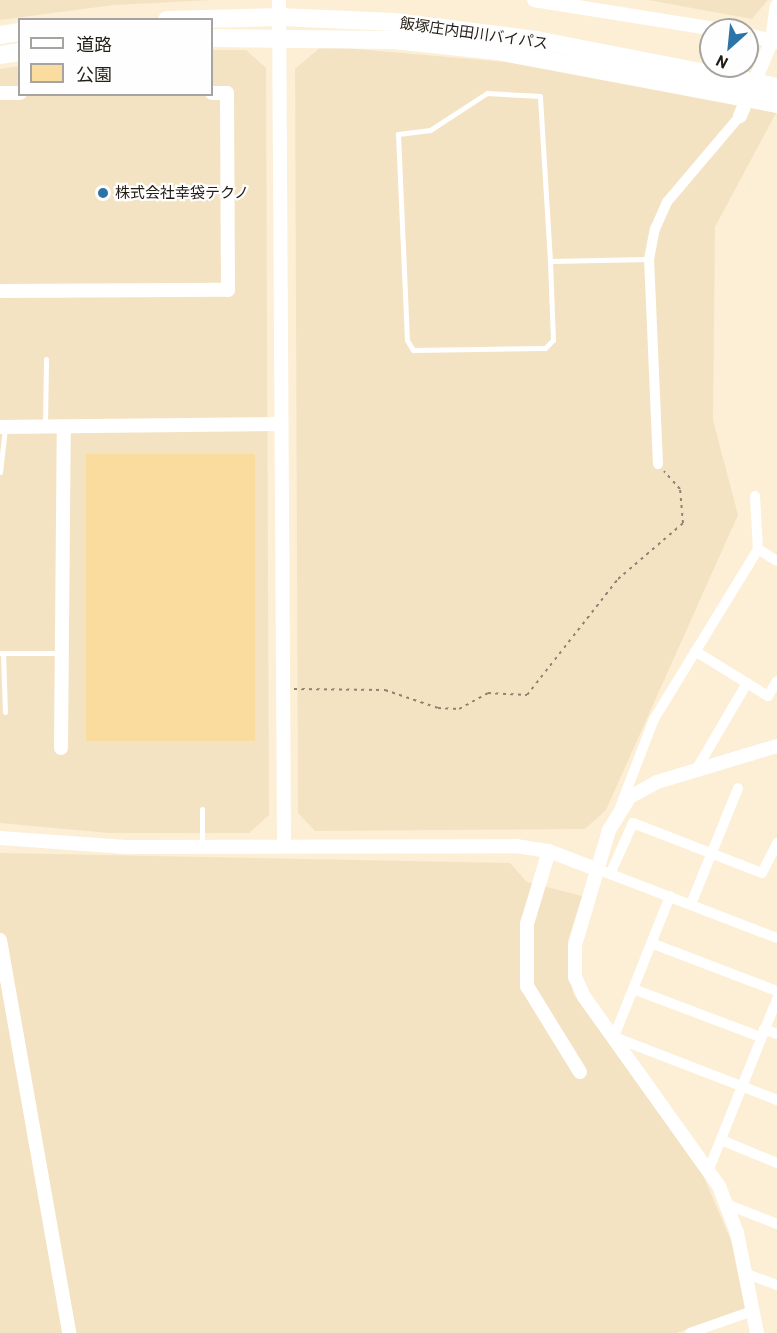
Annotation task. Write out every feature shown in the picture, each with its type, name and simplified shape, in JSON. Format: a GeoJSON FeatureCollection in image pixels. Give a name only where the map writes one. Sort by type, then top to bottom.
{"type":"FeatureCollection","features":[{"type":"Feature","properties":{"kind":"highway","name":"飯塚庄内田川バイパス"},"geometry":{"type":"LineString","coordinates":[[186,18],[279,8],[536,40],[777,87]]}},
{"type":"Feature","properties":{"kind":"highway"},"geometry":{"type":"LineString","coordinates":[[0,35],[18,32]]}},
{"type":"Feature","properties":{"kind":"highway","name":"飯塚庄内田川バイパス"},"geometry":{"type":"LineString","coordinates":[[213,38],[394,40],[497,51],[777,104]]}},
{"type":"Feature","properties":{"kind":"highway"},"geometry":{"type":"LineString","coordinates":[[0,55],[18,52]]}},
{"type":"Feature","properties":{"kind":"street"},"geometry":{"type":"LineString","coordinates":[[534,0],[699,27]]}},
{"type":"Feature","properties":{"kind":"street"},"geometry":{"type":"LineString","coordinates":[[658,464],[649,260],[667,202],[740,116],[775,41],[777,6]]}},
{"type":"Feature","properties":{"kind":"street"},"geometry":{"type":"LineString","coordinates":[[279,8],[284,37],[280,424],[284,845]]}},
{"type":"Feature","properties":{"kind":"street"},"geometry":{"type":"LineString","coordinates":[[759,38],[775,41]]}},
{"type":"Feature","properties":{"kind":"street"},"geometry":{"type":"LineString","coordinates":[[0,93],[18,93]]}},
{"type":"Feature","properties":{"kind":"street"},"geometry":{"type":"LineString","coordinates":[[0,291],[228,290],[227,93],[213,93]]}},
{"type":"Feature","properties":{"kind":"street"},"geometry":{"type":"LineString","coordinates":[[2,427],[280,424]]}},
{"type":"Feature","properties":{"kind":"street"},"geometry":{"type":"LineString","coordinates":[[61,748],[64,427]]}},
{"type":"Feature","properties":{"kind":"street"},"geometry":{"type":"LineString","coordinates":[[755,496],[758,549],[654,719],[596,869],[575,945],[575,977],[614,1037],[709,1168],[726,1204],[757,1333]]}},
{"type":"Feature","properties":{"kind":"street"},"geometry":{"type":"LineString","coordinates":[[758,549],[777,561]]}},
{"type":"Feature","properties":{"kind":"street"},"geometry":{"type":"LineString","coordinates":[[695,651],[768,696],[777,681]]}},
{"type":"Feature","properties":{"kind":"street"},"geometry":{"type":"LineString","coordinates":[[696,770],[747,683]]}},
{"type":"Feature","properties":{"kind":"street"},"geometry":{"type":"LineString","coordinates":[[619,810],[642,789],[777,746]]}},
{"type":"Feature","properties":{"kind":"street"},"geometry":{"type":"LineString","coordinates":[[691,904],[738,788]]}},
{"type":"Feature","properties":{"kind":"street"},"geometry":{"type":"LineString","coordinates":[[610,874],[633,823],[762,873],[777,843]]}},
{"type":"Feature","properties":{"kind":"street"},"geometry":{"type":"LineString","coordinates":[[0,838],[202,846],[284,845],[549,850],[777,938]]}},
{"type":"Feature","properties":{"kind":"street"},"geometry":{"type":"LineString","coordinates":[[549,850],[527,924],[526,986],[580,1072]]}},
{"type":"Feature","properties":{"kind":"street"},"geometry":{"type":"LineString","coordinates":[[614,1037],[670,896]]}},
{"type":"Feature","properties":{"kind":"street"},"geometry":{"type":"LineString","coordinates":[[0,940],[69,1333]]}},
{"type":"Feature","properties":{"kind":"street"},"geometry":{"type":"LineString","coordinates":[[651,943],[777,991]]}},
{"type":"Feature","properties":{"kind":"street"},"geometry":{"type":"LineString","coordinates":[[633,988],[763,1033],[777,1034]]}},
{"type":"Feature","properties":{"kind":"street"},"geometry":{"type":"LineString","coordinates":[[709,1168],[777,999]]}},
{"type":"Feature","properties":{"kind":"street"},"geometry":{"type":"LineString","coordinates":[[614,1037],[777,1100]]}},
{"type":"Feature","properties":{"kind":"street"},"geometry":{"type":"LineString","coordinates":[[721,1140],[777,1163]]}},
{"type":"Feature","properties":{"kind":"street"},"geometry":{"type":"LineString","coordinates":[[726,1204],[777,1224]]}},
{"type":"Feature","properties":{"kind":"street"},"geometry":{"type":"LineString","coordinates":[[744,1273],[777,1286]]}},
{"type":"Feature","properties":{"kind":"street"},"geometry":{"type":"LineString","coordinates":[[690,1333],[703,1331],[752,1311]]}},
{"type":"Feature","properties":{"kind":"lane"},"geometry":{"type":"LineString","coordinates":[[487,93],[540,96],[550,261],[550,345],[413,350],[407,340],[398,134],[430,130],[487,93]]}},
{"type":"Feature","properties":{"kind":"lane"},"geometry":{"type":"LineString","coordinates":[[550,261],[649,260]]}},
{"type":"Feature","properties":{"kind":"lane"},"geometry":{"type":"LineString","coordinates":[[45,427],[46,359]]}},
{"type":"Feature","properties":{"kind":"lane"},"geometry":{"type":"LineString","coordinates":[[0,472],[2,427]]}},
{"type":"Feature","properties":{"kind":"lane"},"geometry":{"type":"LineString","coordinates":[[5,712],[2,653],[62,653]]}},
{"type":"Feature","properties":{"kind":"lane"},"geometry":{"type":"LineString","coordinates":[[202,809],[202,846]]}},
{"type":"Feature","properties":{"kind":"path"},"geometry":{"type":"LineString","coordinates":[[283,688],[385,690],[438,708],[459,709],[488,693],[527,695],[618,579],[683,523],[680,489],[658,464]]}},
{"type":"Feature","properties":{"kind":"shaded area"},"geometry":{"type":"Polygon","coordinates":[[[0,0],[213,0],[114,5],[0,20],[0,0]]]}},
{"type":"Feature","properties":{"kind":"shaded area"},"geometry":{"type":"Polygon","coordinates":[[[648,0],[768,0],[753,18],[648,0]]]}},
{"type":"Feature","properties":{"kind":"shaded area"},"geometry":{"type":"Polygon","coordinates":[[[322,46],[549,66],[776,113],[715,227],[713,420],[738,515],[606,810],[585,829],[315,831],[298,813],[295,69],[322,46]]]}},
{"type":"Feature","properties":{"kind":"shaded area"},"geometry":{"type":"Polygon","coordinates":[[[213,50],[246,50],[266,68],[269,815],[249,833],[109,833],[0,823],[0,69],[18,66],[18,96],[213,96],[213,50]]]}},
{"type":"Feature","properties":{"kind":"shaded area"},"geometry":{"type":"Polygon","coordinates":[[[0,853],[510,863],[527,882],[582,896],[568,941],[573,993],[700,1168],[733,1245],[746,1309],[676,1333],[0,1333],[0,853]]]}},
{"type":"Feature","properties":{"kind":"green space"},"geometry":{"type":"Polygon","coordinates":[[[86,454],[255,454],[255,741],[86,741],[86,454]]]}},
{"type":"Feature","properties":{"kind":"place","name":"株式会社幸袋テクノ"},"geometry":{"type":"Point","coordinates":[103,193]}}]}
